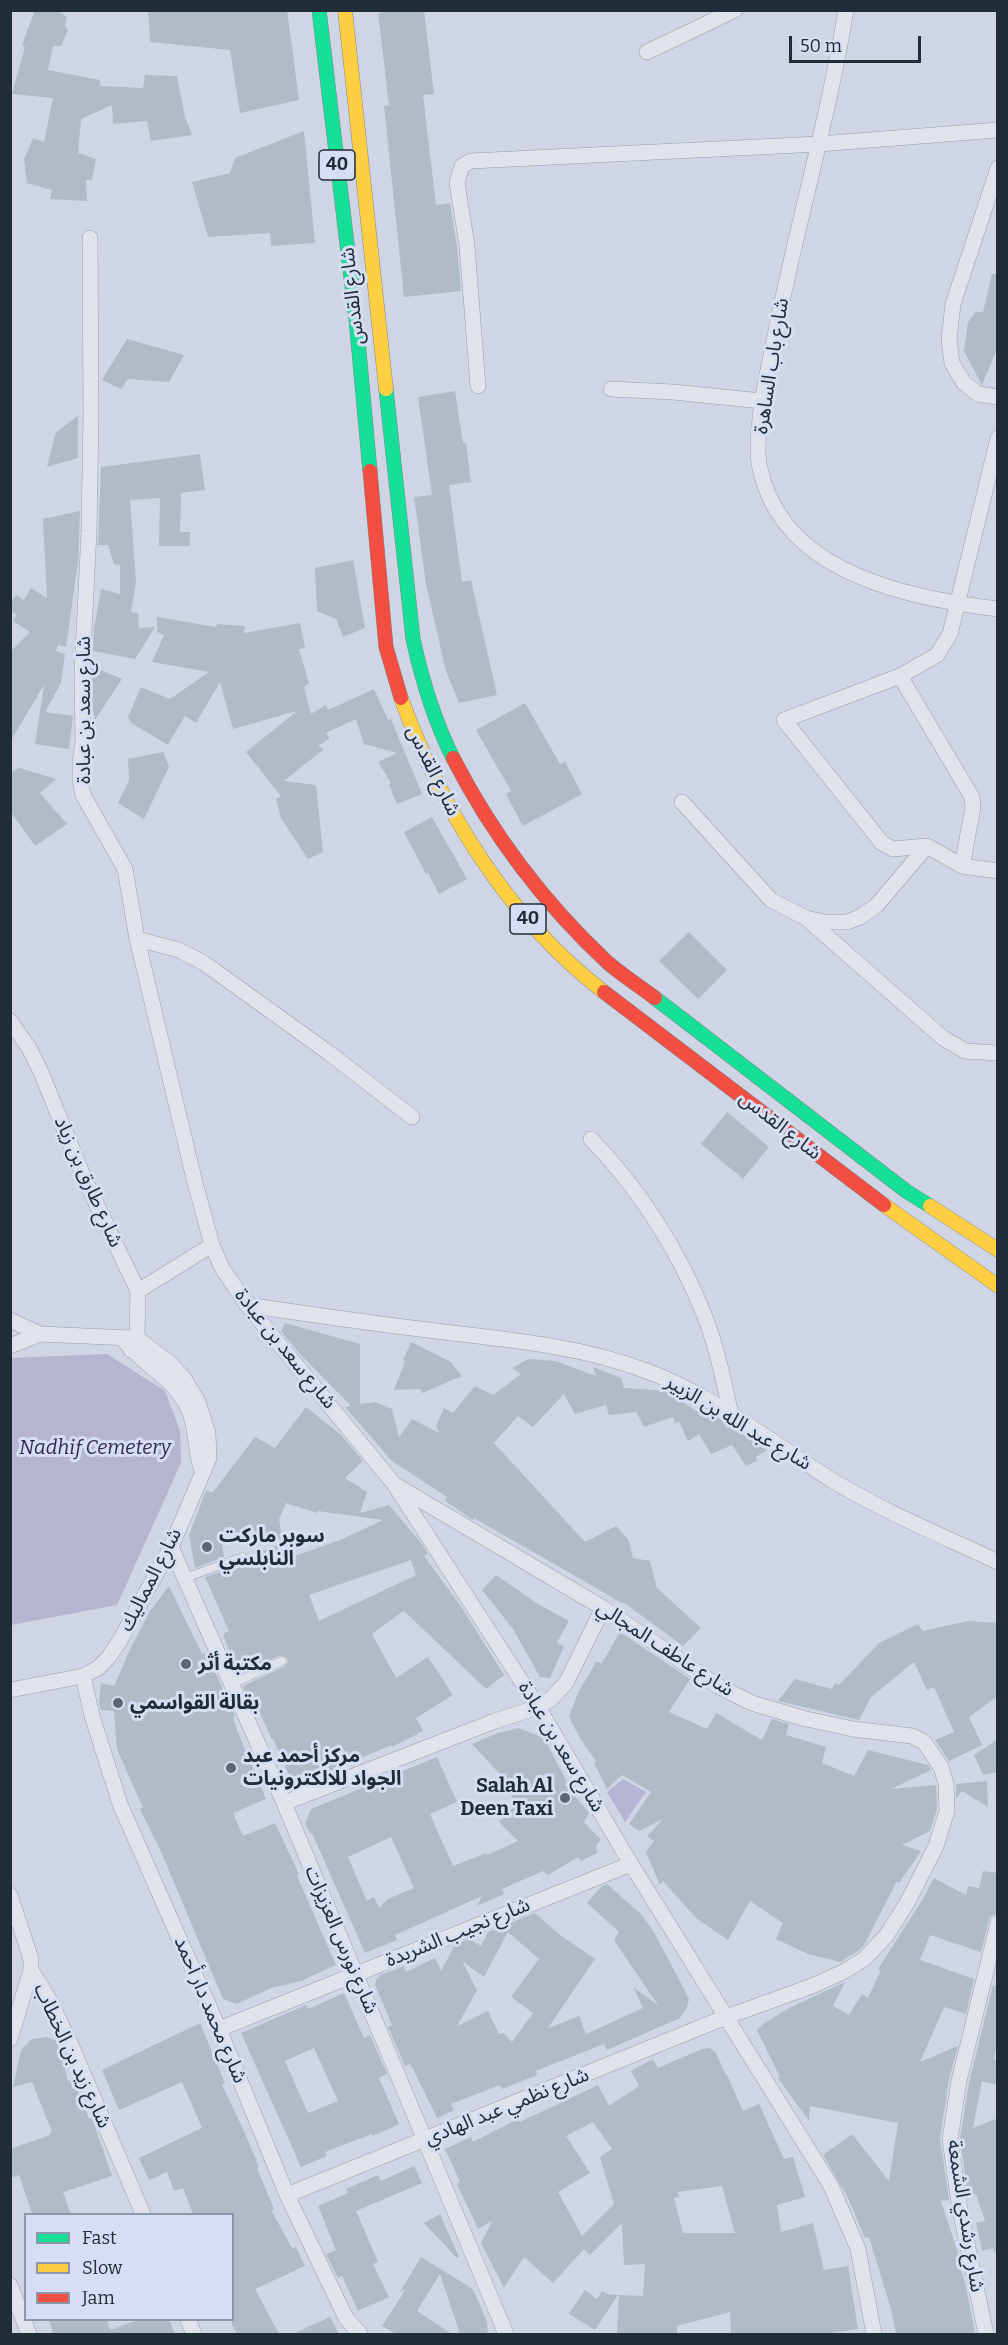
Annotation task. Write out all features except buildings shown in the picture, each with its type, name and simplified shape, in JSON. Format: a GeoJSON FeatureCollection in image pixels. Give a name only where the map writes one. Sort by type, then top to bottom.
{"type":"FeatureCollection","features":[{"type":"Feature","properties":{"kind":"highway","name":"شارع القدس"},"geometry":{"type":"LineString","coordinates":[[319,10],[356,320],[386,648],[413,732],[437,786],[467,840],[511,899],[539,932],[587,979],[847,1178],[998,1286]]}},
{"type":"Feature","properties":{"kind":"highway","name":"شارع القدس"},"geometry":{"type":"LineString","coordinates":[[345,10],[413,639],[425,691],[443,735],[486,819],[565,921],[609,963],[906,1191],[998,1250]]}},
{"type":"Feature","properties":{"kind":"street"},"geometry":{"type":"LineString","coordinates":[[647,52],[735,10]]}},
{"type":"Feature","properties":{"kind":"street","name":"شارع باب الساهرة"},"geometry":{"type":"LineString","coordinates":[[846,10],[836,70],[789,267],[762,401],[758,453],[764,482],[776,510],[795,536],[811,550],[864,578],[959,604],[998,609]]}},
{"type":"Feature","properties":{"kind":"street"},"geometry":{"type":"LineString","coordinates":[[478,386],[467,246],[457,182],[462,166],[471,161],[819,144],[998,130]]}},
{"type":"Feature","properties":{"kind":"street"},"geometry":{"type":"LineString","coordinates":[[998,168],[953,304],[949,340],[952,363],[964,383],[978,394],[998,397]]}},
{"type":"Feature","properties":{"kind":"street","name":"شارع سعد بن عبادة"},"geometry":{"type":"LineString","coordinates":[[90,238],[89,531],[82,673],[83,741],[80,780],[83,795],[125,869],[137,939],[185,1144],[212,1245],[222,1268],[247,1305],[394,1484],[538,1707],[631,1863],[831,2186],[858,2248],[874,2334]]}},
{"type":"Feature","properties":{"kind":"street"},"geometry":{"type":"LineString","coordinates":[[611,389],[674,392],[762,401]]}},
{"type":"Feature","properties":{"kind":"street"},"geometry":{"type":"LineString","coordinates":[[998,438],[959,604],[950,634],[940,652],[900,676],[784,720],[882,843],[893,849],[927,846],[962,866],[998,871]]}},
{"type":"Feature","properties":{"kind":"street"},"geometry":{"type":"LineString","coordinates":[[900,676],[972,797],[973,808],[962,866]]}},
{"type":"Feature","properties":{"kind":"street"},"geometry":{"type":"LineString","coordinates":[[682,802],[771,900],[806,918],[943,1038],[965,1051],[998,1053]]}},
{"type":"Feature","properties":{"kind":"street"},"geometry":{"type":"LineString","coordinates":[[806,918],[837,923],[860,917],[876,906],[927,846]]}},
{"type":"Feature","properties":{"kind":"street"},"geometry":{"type":"LineString","coordinates":[[137,939],[179,951],[204,963],[329,1053],[412,1117]]}},
{"type":"Feature","properties":{"kind":"street","name":"شارع طارق بن زياد"},"geometry":{"type":"LineString","coordinates":[[10,1021],[29,1048],[40,1070],[85,1180],[138,1292],[130,1342]]}},
{"type":"Feature","properties":{"kind":"street"},"geometry":{"type":"LineString","coordinates":[[591,1139],[613,1162],[643,1201],[690,1282],[706,1318],[731,1414]]}},
{"type":"Feature","properties":{"kind":"street"},"geometry":{"type":"LineString","coordinates":[[138,1292],[212,1245]]}},
{"type":"Feature","properties":{"kind":"street","name":"شارع عبد الله بن الزبير"},"geometry":{"type":"LineString","coordinates":[[247,1305],[567,1348],[646,1370],[731,1414],[880,1507],[998,1562]]}},
{"type":"Feature","properties":{"kind":"street"},"geometry":{"type":"LineString","coordinates":[[10,1320],[40,1334],[130,1342]]}},
{"type":"Feature","properties":{"kind":"street"},"geometry":{"type":"LineString","coordinates":[[10,1346],[40,1334]]}},
{"type":"Feature","properties":{"kind":"street","name":"شارع المماليك"},"geometry":{"type":"LineString","coordinates":[[83,1676],[98,1668],[119,1642],[171,1547],[203,1464],[208,1433],[198,1402],[185,1380],[171,1364],[130,1342]]}},
{"type":"Feature","properties":{"kind":"street","name":"شارع عاطف المجالي"},"geometry":{"type":"LineString","coordinates":[[394,1484],[603,1608],[717,1686],[752,1703],[802,1718],[853,1729],[912,1737],[924,1742],[941,1767],[946,1784],[947,1811],[936,1846],[907,1903],[886,1936],[864,1959],[845,1971],[812,1986],[726,2017]]}},
{"type":"Feature","properties":{"kind":"street","name":"شارع نورس العزيزات"},"geometry":{"type":"LineString","coordinates":[[171,1547],[284,1803],[506,2334]]}},
{"type":"Feature","properties":{"kind":"street"},"geometry":{"type":"LineString","coordinates":[[284,1803],[495,1721],[538,1707],[551,1700],[566,1683],[603,1608]]}},
{"type":"Feature","properties":{"kind":"street"},"geometry":{"type":"LineString","coordinates":[[10,1690],[83,1676]]}},
{"type":"Feature","properties":{"kind":"street","name":"شارع محمد دار أحمد"},"geometry":{"type":"LineString","coordinates":[[83,1676],[92,1716],[120,1804],[219,2029],[287,2195],[346,2318],[360,2334]]}},
{"type":"Feature","properties":{"kind":"street","name":"شارع نجيب الشريدة"},"geometry":{"type":"LineString","coordinates":[[219,2029],[631,1863]]}},
{"type":"Feature","properties":{"kind":"street","name":"شارع زيد بن الخطاب"},"geometry":{"type":"LineString","coordinates":[[10,1895],[31,1965],[71,2045],[144,2213]]}},
{"type":"Feature","properties":{"kind":"street","name":"شارع رشدي الشمعة"},"geometry":{"type":"LineString","coordinates":[[986,2334],[960,2210],[950,2139],[959,2081],[998,1923]]}},
{"type":"Feature","properties":{"kind":"street"},"geometry":{"type":"LineString","coordinates":[[10,2039],[31,1965]]}},
{"type":"Feature","properties":{"kind":"street","name":"شارع نظمي عبد الهادي"},"geometry":{"type":"LineString","coordinates":[[287,2195],[726,2017]]}},
{"type":"Feature","properties":{"kind":"street"},"geometry":{"type":"LineString","coordinates":[[10,2284],[24,2321]]}},
{"type":"Feature","properties":{"kind":"lane"},"geometry":{"type":"LineString","coordinates":[[185,1578],[243,1557]]}},
{"type":"Feature","properties":{"kind":"lane"},"geometry":{"type":"LineString","coordinates":[[232,1684],[282,1661]]}},
{"type":"Feature","properties":{"kind":"shaded area"},"geometry":{"type":"Polygon","coordinates":[[[623,1779],[646,1792],[625,1822],[607,1792],[623,1779]]]}},
{"type":"Feature","properties":{"kind":"green space","name":"Nadhif Cemetery"},"geometry":{"type":"Polygon","coordinates":[[[107,1354],[165,1391],[180,1431],[181,1463],[117,1605],[11,1625],[11,1358],[107,1354]]]}},
{"type":"Feature","properties":{"kind":"traffic: fast"},"geometry":{"type":"LineString","coordinates":[[319,10],[356,319],[370,471]]}},
{"type":"Feature","properties":{"kind":"traffic: fast"},"geometry":{"type":"LineString","coordinates":[[386,389],[413,639],[429,700],[453,758]]}},
{"type":"Feature","properties":{"kind":"traffic: fast"},"geometry":{"type":"LineString","coordinates":[[655,998],[906,1191],[930,1206]]}},
{"type":"Feature","properties":{"kind":"traffic: slow"},"geometry":{"type":"LineString","coordinates":[[345,10],[386,389]]}},
{"type":"Feature","properties":{"kind":"traffic: slow"},"geometry":{"type":"LineString","coordinates":[[401,698],[437,781],[482,860],[508,896],[538,931],[569,963],[604,992]]}},
{"type":"Feature","properties":{"kind":"traffic: slow"},"geometry":{"type":"LineString","coordinates":[[884,1205],[998,1286]]}},
{"type":"Feature","properties":{"kind":"traffic: slow"},"geometry":{"type":"LineString","coordinates":[[930,1206],[998,1250]]}},
{"type":"Feature","properties":{"kind":"traffic: jam"},"geometry":{"type":"LineString","coordinates":[[370,471],[386,647],[401,698]]}},
{"type":"Feature","properties":{"kind":"traffic: jam"},"geometry":{"type":"LineString","coordinates":[[453,758],[468,787],[502,841],[541,892],[607,962],[655,998]]}},
{"type":"Feature","properties":{"kind":"traffic: jam"},"geometry":{"type":"LineString","coordinates":[[604,992],[884,1205]]}},
{"type":"Feature","properties":{"kind":"place","name":"سوبر ماركت النابلسي"},"geometry":{"type":"Point","coordinates":[207,1547]}},
{"type":"Feature","properties":{"kind":"place","name":"مكتبة أثر"},"geometry":{"type":"Point","coordinates":[186,1664]}},
{"type":"Feature","properties":{"kind":"place","name":"بقالة القواسمي"},"geometry":{"type":"Point","coordinates":[118,1703]}},
{"type":"Feature","properties":{"kind":"place","name":"مركز أحمد عبد الجواد للالكترونيات"},"geometry":{"type":"Point","coordinates":[231,1768]}},
{"type":"Feature","properties":{"kind":"place","name":"Salah Al Deen Taxi"},"geometry":{"type":"Point","coordinates":[565,1798]}}]}
